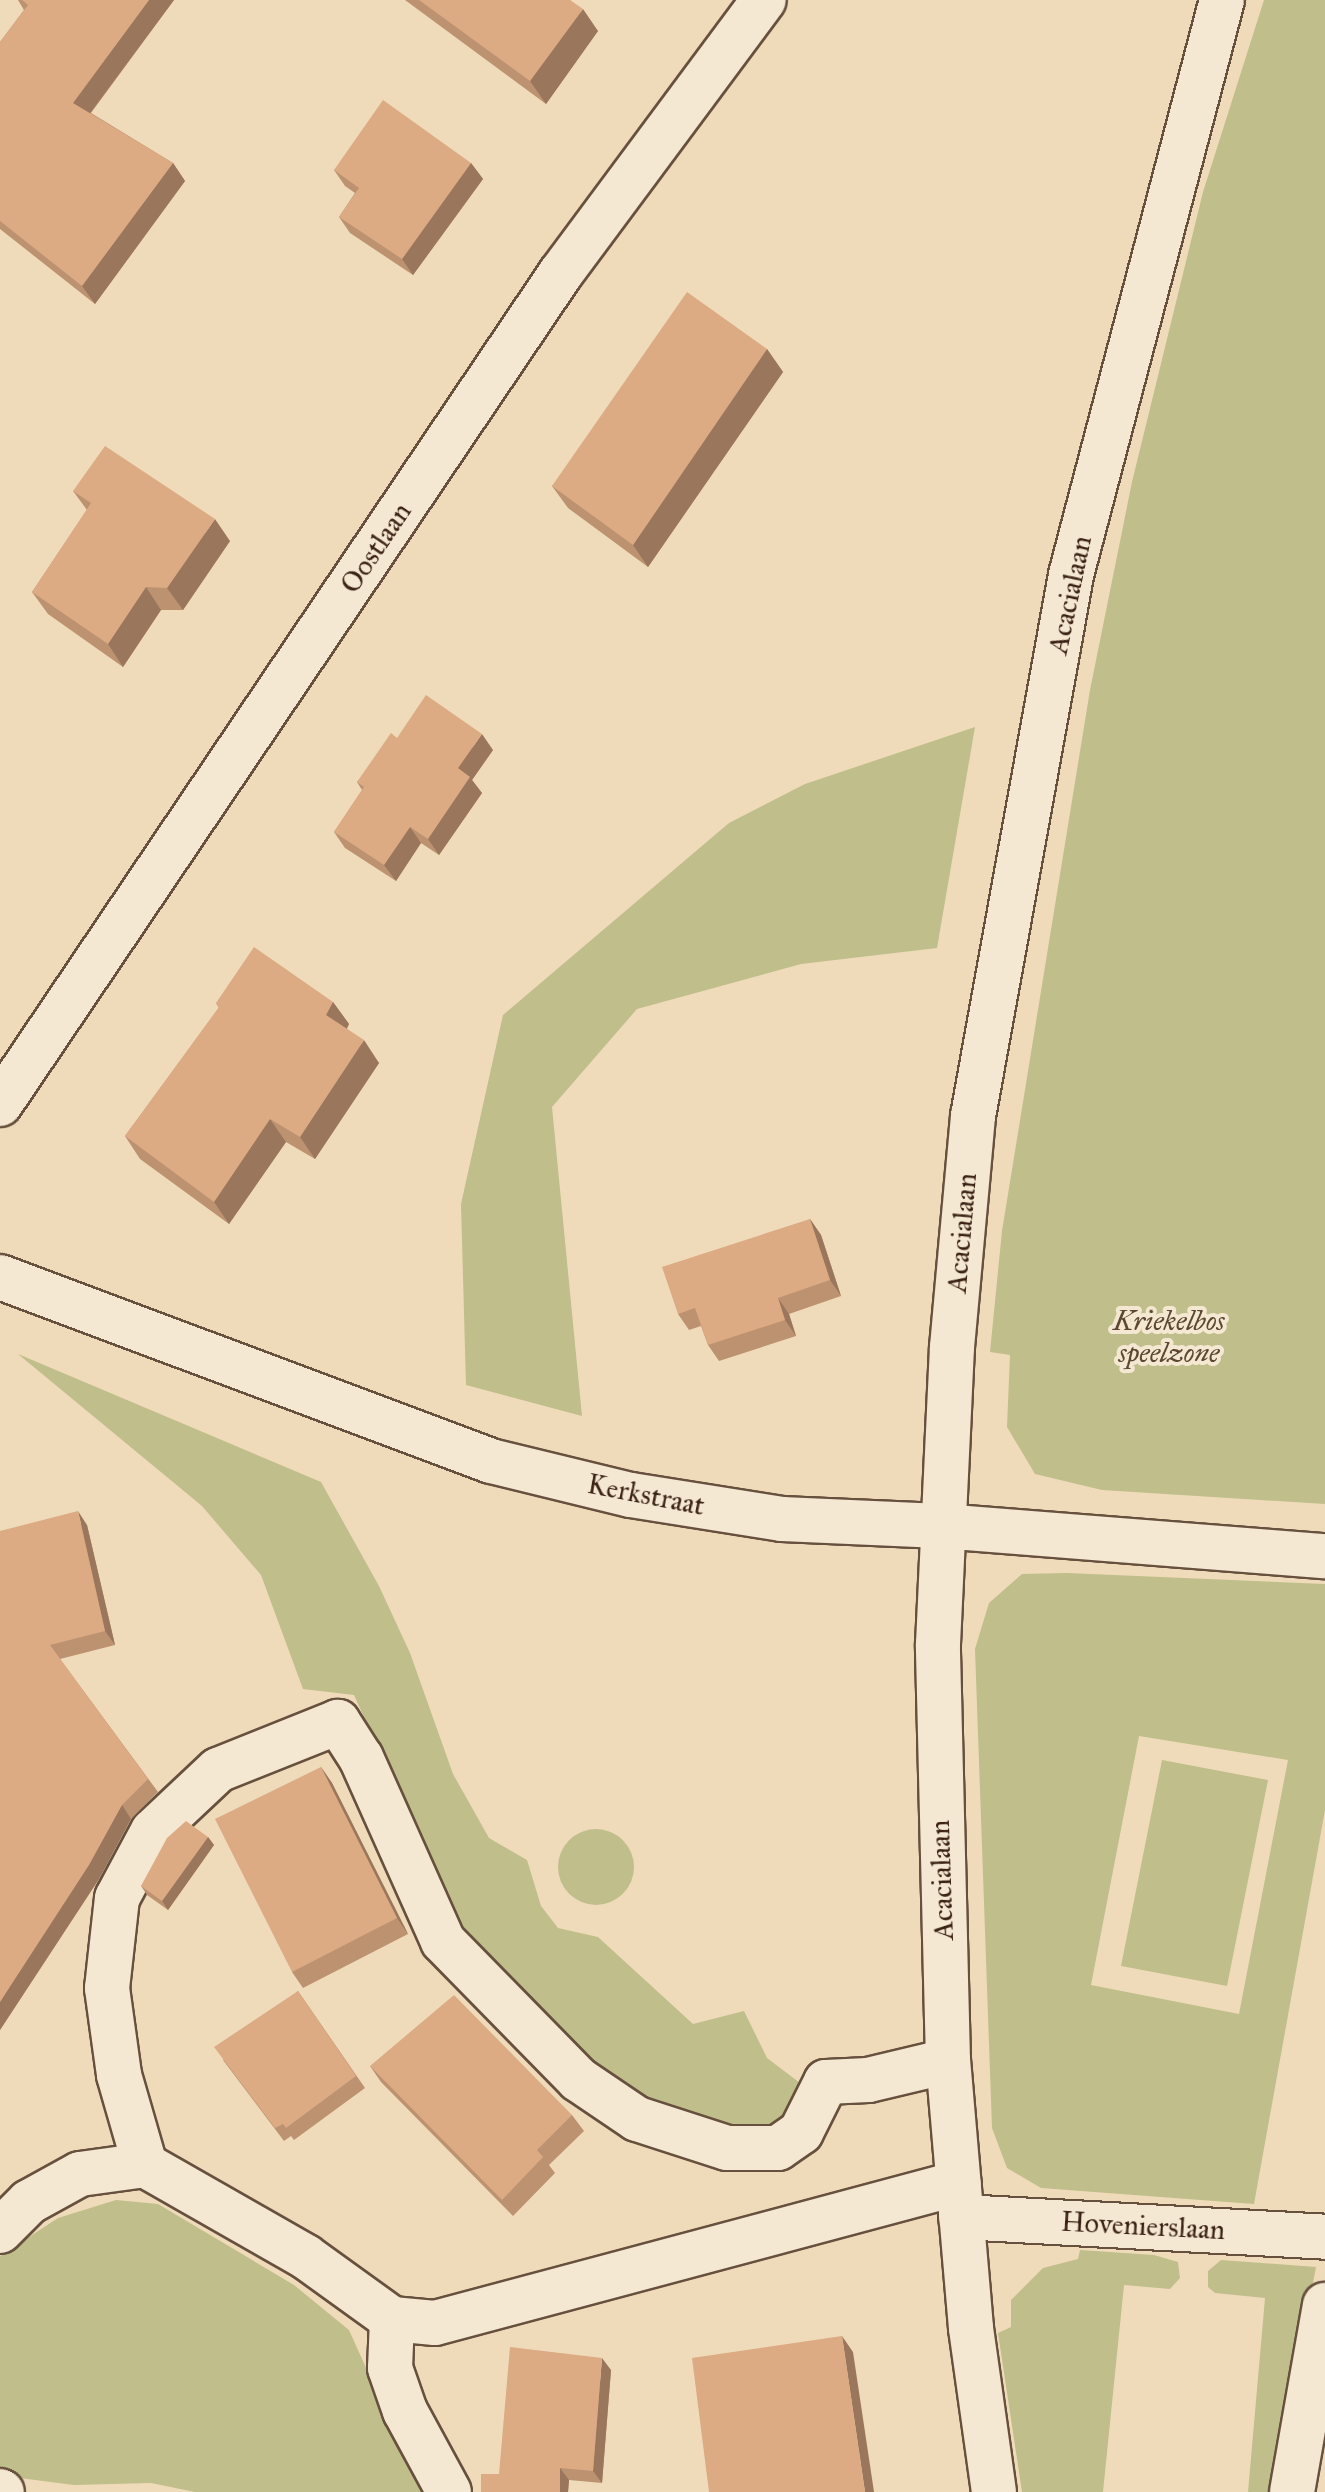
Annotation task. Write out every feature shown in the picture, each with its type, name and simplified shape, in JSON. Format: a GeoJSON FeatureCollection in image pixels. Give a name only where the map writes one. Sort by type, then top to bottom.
{"type":"FeatureCollection","features":[{"type":"Feature","properties":{"kind":"street","name":"Oostlaan"},"geometry":{"type":"LineString","coordinates":[[0,1104],[561,273],[764,0]]}},
{"type":"Feature","properties":{"kind":"street","name":"Acacialaan"},"geometry":{"type":"LineString","coordinates":[[994,2492],[960,2200],[948,2061],[938,1644],[941,1526],[973,1116],[1071,575],[1222,0]]}},
{"type":"Feature","properties":{"kind":"street","name":"Kerkstraat"},"geometry":{"type":"LineString","coordinates":[[0,1277],[491,1461],[631,1495],[782,1519],[941,1526],[1325,1556]]}},
{"type":"Feature","properties":{"kind":"street"},"geometry":{"type":"LineString","coordinates":[[145,2165],[119,2075],[107,1988],[117,1898],[153,1831],[218,1770],[338,1722],[361,1758],[443,1941],[578,2079],[637,2119],[727,2148],[778,2148],[801,2132],[826,2082],[868,2080],[948,2061]]}},
{"type":"Feature","properties":{"kind":"street"},"geometry":{"type":"LineString","coordinates":[[0,2231],[29,2202],[80,2174],[145,2165],[306,2257],[392,2319],[390,2368],[400,2397],[449,2492]]}},
{"type":"Feature","properties":{"kind":"street","name":"Hovenierslaan"},"geometry":{"type":"LineString","coordinates":[[392,2319],[435,2323],[960,2200],[1325,2237]]}},
{"type":"Feature","properties":{"kind":"street"},"geometry":{"type":"LineString","coordinates":[[1292,2492],[1325,2305]]}},
{"type":"Feature","properties":{"kind":"green space","name":"Kriekelbos speelzone"},"geometry":{"type":"Polygon","coordinates":[[[1264,0],[1325,0],[1325,1504],[1102,1490],[1035,1474],[1007,1427],[1010,1355],[990,1352],[1002,1231],[1090,690],[1132,482],[1203,192],[1264,0]]]}},
{"type":"Feature","properties":{"kind":"green space"},"geometry":{"type":"Polygon","coordinates":[[[975,727],[937,948],[801,964],[637,1009],[552,1107],[582,1416],[466,1385],[461,1204],[503,1015],[729,823],[805,784],[975,727]]]}},
{"type":"Feature","properties":{"kind":"green space"},"geometry":{"type":"Polygon","coordinates":[[[18,1354],[321,1482],[379,1586],[410,1653],[453,1774],[489,1838],[527,1860],[541,1906],[558,1928],[598,1937],[693,2024],[744,2011],[767,2058],[804,2086],[798,2118],[747,2134],[652,2107],[592,2067],[508,1988],[449,1906],[354,1695],[303,1689],[261,1575],[202,1506],[18,1354]]]}},
{"type":"Feature","properties":{"kind":"green space"},"geometry":{"type":"Polygon","coordinates":[[[1067,1573],[1325,1584],[1325,1810],[1254,2204],[1041,2188],[1007,2168],[992,2128],[975,1649],[989,1603],[1022,1574],[1067,1573]],[[1139,1736],[1091,1985],[1239,2014],[1288,1760],[1139,1736]]]}},
{"type":"Feature","properties":{"kind":"green space"},"geometry":{"type":"Polygon","coordinates":[[[1162,1760],[1268,1780],[1227,1986],[1121,1966],[1162,1760]]]}},
{"type":"Feature","properties":{"kind":"green space"},"geometry":{"type":"Polygon","coordinates":[[[596,1829],[611,1832],[623,1840],[631,1852],[634,1867],[631,1882],[623,1894],[611,1902],[596,1905],[581,1902],[569,1894],[561,1882],[558,1867],[561,1852],[569,1840],[581,1832],[596,1829]]]}},
{"type":"Feature","properties":{"kind":"green space"},"geometry":{"type":"Polygon","coordinates":[[[116,2200],[158,2204],[294,2285],[349,2330],[422,2492],[195,2492],[151,2483],[74,2485],[12,2477],[0,2468],[0,2256],[58,2218],[116,2200]]]}},
{"type":"Feature","properties":{"kind":"green space"},"geometry":{"type":"Polygon","coordinates":[[[1080,2250],[1154,2255],[1178,2262],[1180,2278],[1170,2289],[1124,2285],[1103,2492],[1022,2492],[998,2333],[1011,2327],[1011,2300],[1043,2268],[1078,2259],[1080,2250]]]}},
{"type":"Feature","properties":{"kind":"green space"},"geometry":{"type":"Polygon","coordinates":[[[1221,2260],[1316,2267],[1273,2492],[1248,2492],[1265,2298],[1215,2293],[1208,2287],[1208,2271],[1221,2260]]]}},
{"type":"Feature","properties":{"kind":"building"},"geometry":{"type":"Polygon","coordinates":[[[22,0],[149,0],[73,103],[173,163],[82,286],[0,221],[0,42],[28,5],[22,0]]]}},
{"type":"Feature","properties":{"kind":"building"},"geometry":{"type":"Polygon","coordinates":[[[419,0],[570,0],[583,9],[530,81],[419,0]]]}},
{"type":"Feature","properties":{"kind":"building"},"geometry":{"type":"Polygon","coordinates":[[[383,100],[471,163],[402,259],[339,217],[359,188],[334,170],[383,100]]]}},
{"type":"Feature","properties":{"kind":"building"},"geometry":{"type":"Polygon","coordinates":[[[687,292],[767,349],[633,545],[552,486],[687,292]]]}},
{"type":"Feature","properties":{"kind":"building"},"geometry":{"type":"Polygon","coordinates":[[[105,446],[215,519],[167,588],[146,587],[108,644],[32,592],[91,503],[73,491],[105,446]]]}},
{"type":"Feature","properties":{"kind":"building"},"geometry":{"type":"Polygon","coordinates":[[[426,695],[482,734],[458,768],[470,777],[428,839],[410,827],[384,865],[334,832],[364,787],[357,782],[391,733],[397,738],[426,695]]]}},
{"type":"Feature","properties":{"kind":"building"},"geometry":{"type":"Polygon","coordinates":[[[254,947],[333,1002],[326,1015],[364,1040],[300,1137],[270,1119],[214,1202],[125,1136],[219,1007],[216,1003],[254,947]]]}},
{"type":"Feature","properties":{"kind":"building"},"geometry":{"type":"Polygon","coordinates":[[[810,1219],[830,1280],[778,1298],[785,1320],[708,1345],[695,1308],[678,1314],[662,1267],[810,1219]]]}},
{"type":"Feature","properties":{"kind":"building"},"geometry":{"type":"Polygon","coordinates":[[[78,1511],[105,1631],[50,1645],[148,1779],[122,1805],[89,1865],[0,2002],[0,1531],[78,1511]]]}},
{"type":"Feature","properties":{"kind":"building"},"geometry":{"type":"Polygon","coordinates":[[[321,1767],[397,1918],[292,1972],[215,1819],[321,1767]]]}},
{"type":"Feature","properties":{"kind":"building"},"geometry":{"type":"Polygon","coordinates":[[[186,1821],[208,1837],[162,1901],[141,1886],[167,1838],[186,1821]]]}},
{"type":"Feature","properties":{"kind":"building"},"geometry":{"type":"Polygon","coordinates":[[[298,1991],[356,2076],[286,2128],[283,2124],[275,2128],[214,2047],[298,1991]]]}},
{"type":"Feature","properties":{"kind":"building"},"geometry":{"type":"Polygon","coordinates":[[[454,1995],[572,2115],[537,2150],[543,2157],[502,2200],[370,2066],[454,1995]]]}},
{"type":"Feature","properties":{"kind":"building"},"geometry":{"type":"Polygon","coordinates":[[[842,2336],[865,2492],[709,2492],[692,2358],[842,2336]]]}},
{"type":"Feature","properties":{"kind":"building"},"geometry":{"type":"Polygon","coordinates":[[[510,2347],[602,2358],[593,2471],[560,2468],[560,2492],[481,2492],[481,2474],[499,2474],[510,2347]]]}}]}
